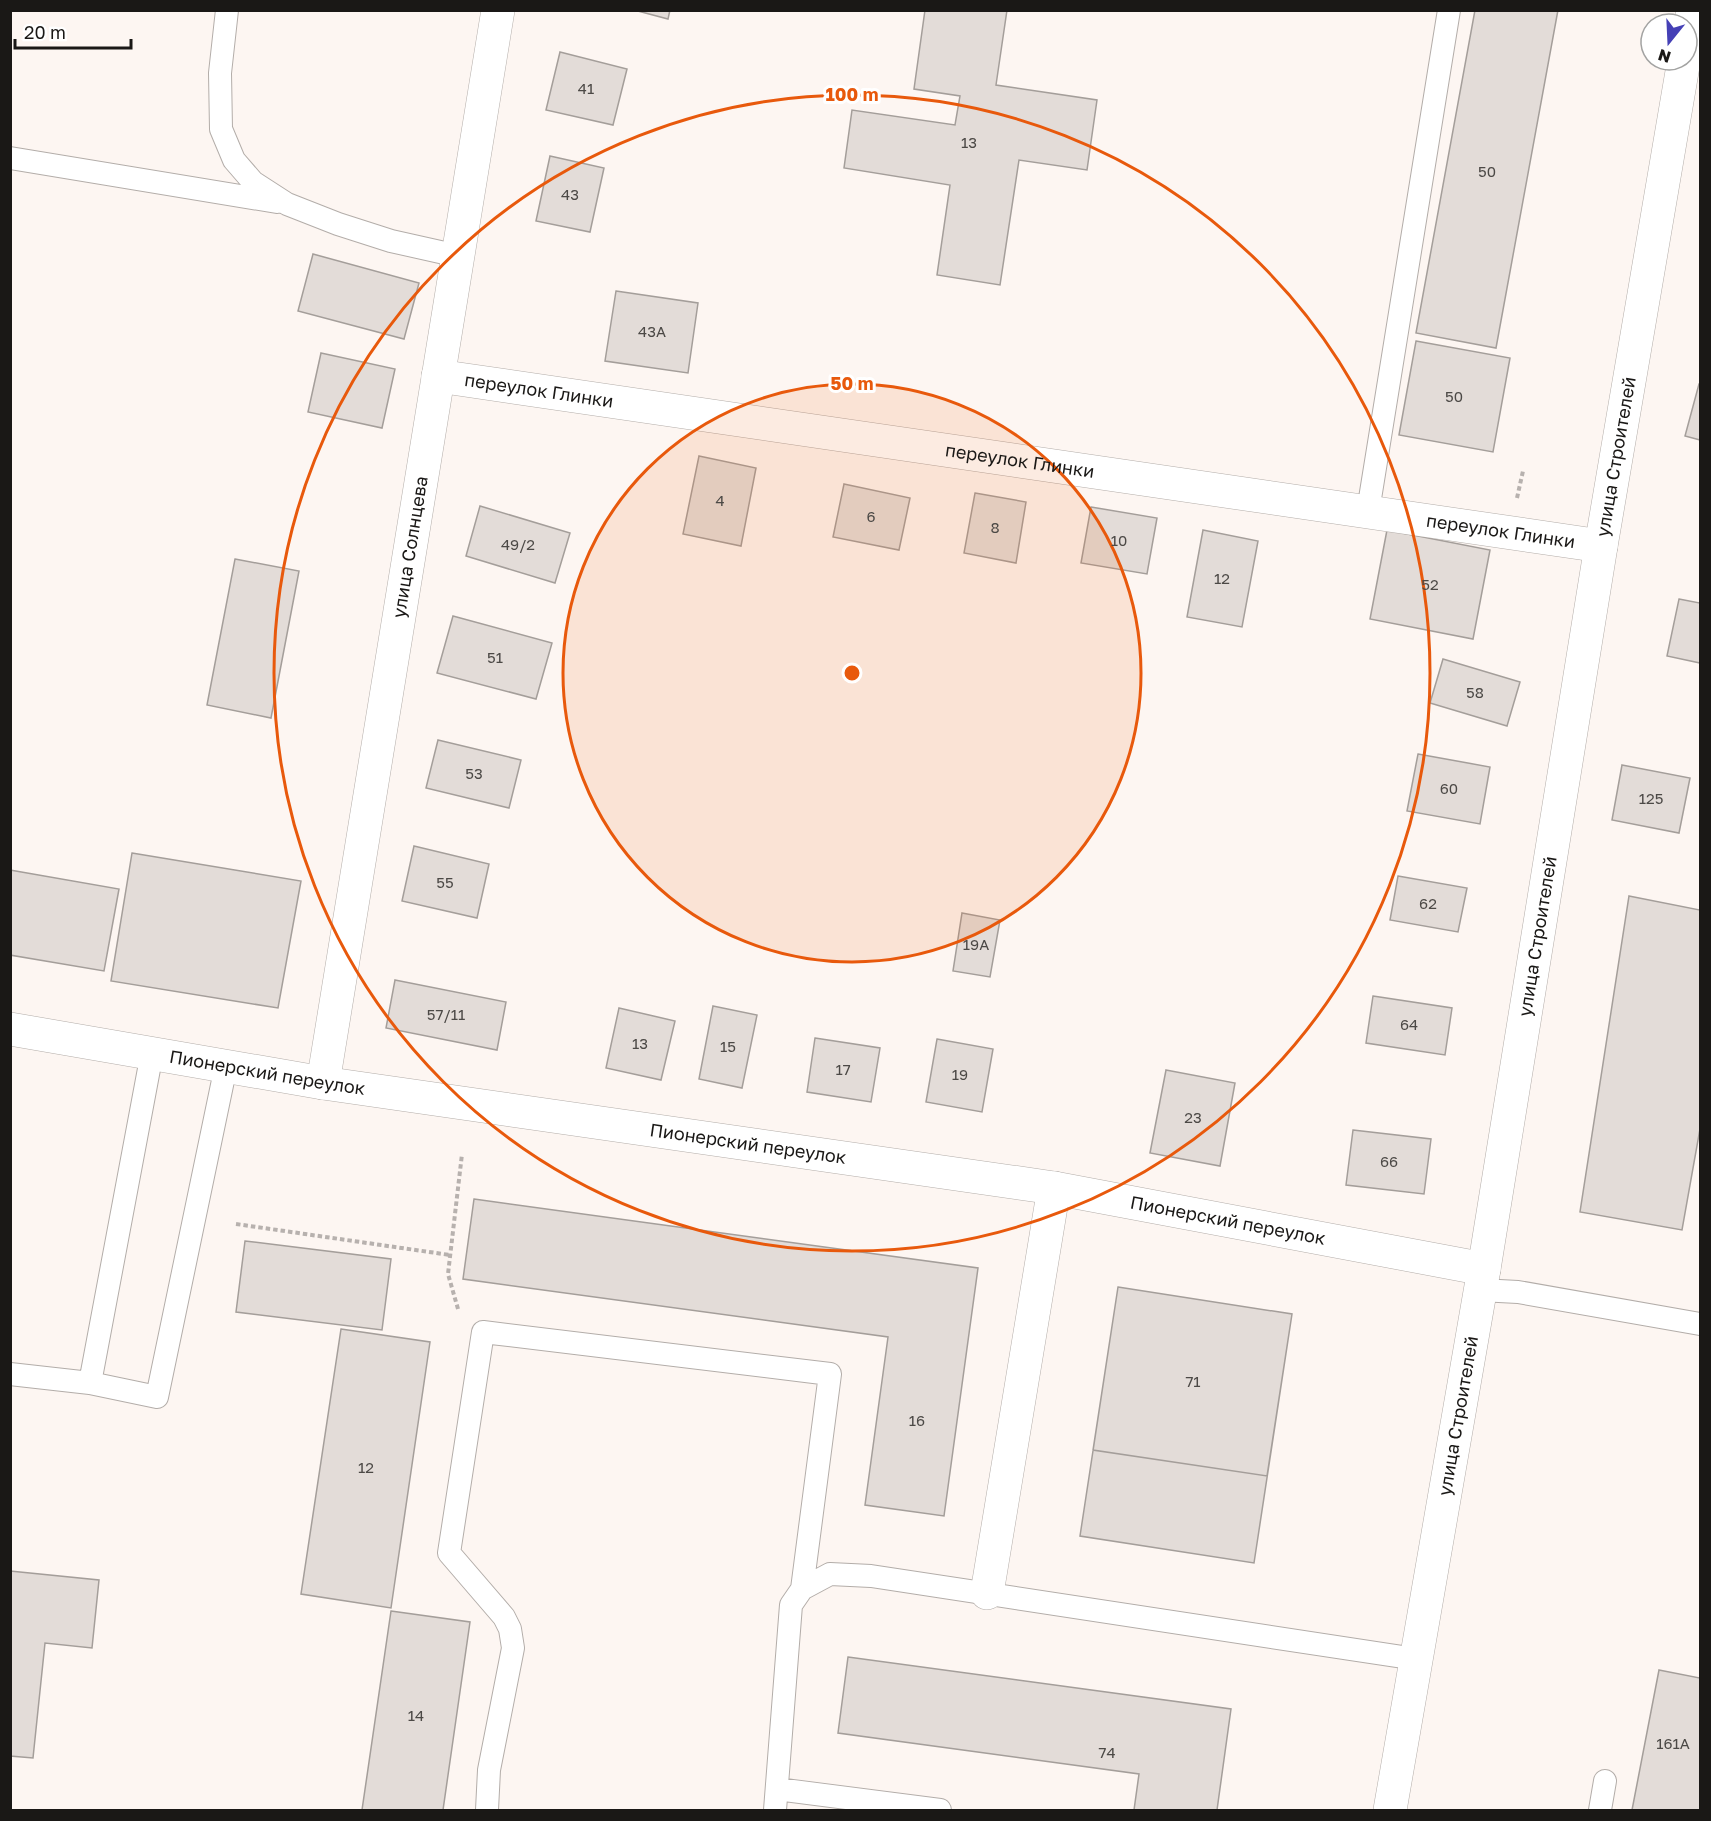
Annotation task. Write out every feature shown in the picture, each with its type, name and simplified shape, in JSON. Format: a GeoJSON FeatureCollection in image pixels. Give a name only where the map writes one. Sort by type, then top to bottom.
{"type":"FeatureCollection","features":[{"type":"Feature","properties":{"kind":"street","name":"улица Солнцева"},"geometry":{"type":"LineString","coordinates":[[322,1083],[498,10]]}},
{"type":"Feature","properties":{"kind":"street","name":"улица Строителей"},"geometry":{"type":"LineString","coordinates":[[1390,1810],[1482,1279],[1601,546],[1682,72]]}},
{"type":"Feature","properties":{"kind":"street","name":"переулок Глинки"},"geometry":{"type":"LineString","coordinates":[[438,376],[1601,546]]}},
{"type":"Feature","properties":{"kind":"street","name":"Пионерский переулок"},"geometry":{"type":"LineString","coordinates":[[10,1029],[322,1083],[1054,1188],[1482,1279]]}},
{"type":"Feature","properties":{"kind":"street"},"geometry":{"type":"LineString","coordinates":[[987,1593],[1054,1188]]}},
{"type":"Feature","properties":{"kind":"lane"},"geometry":{"type":"LineString","coordinates":[[227,10],[220,73],[221,129],[234,160],[253,182],[288,204],[338,224],[391,241],[458,256]]}},
{"type":"Feature","properties":{"kind":"lane"},"geometry":{"type":"LineString","coordinates":[[1368,511],[1449,10]]}},
{"type":"Feature","properties":{"kind":"lane"},"geometry":{"type":"LineString","coordinates":[[10,158],[288,204]]}},
{"type":"Feature","properties":{"kind":"lane"},"geometry":{"type":"LineString","coordinates":[[90,1383],[152,1053]]}},
{"type":"Feature","properties":{"kind":"lane"},"geometry":{"type":"LineString","coordinates":[[10,1374],[90,1383],[157,1397],[226,1066]]}},
{"type":"Feature","properties":{"kind":"lane"},"geometry":{"type":"LineString","coordinates":[[1482,1279],[1518,1292],[1701,1324]]}},
{"type":"Feature","properties":{"kind":"lane"},"geometry":{"type":"LineString","coordinates":[[487,1810],[489,1770],[513,1648],[510,1629],[504,1617],[449,1553],[483,1332],[830,1374],[802,1589],[792,1605],[776,1800],[940,1810]]}},
{"type":"Feature","properties":{"kind":"lane"},"geometry":{"type":"LineString","coordinates":[[802,1589],[830,1574],[871,1576],[1416,1659]]}},
{"type":"Feature","properties":{"kind":"lane"},"geometry":{"type":"LineString","coordinates":[[1600,1810],[1605,1781]]}},
{"type":"Feature","properties":{"kind":"path"},"geometry":{"type":"LineString","coordinates":[[458,1309],[447,1274],[462,1154]]}},
{"type":"Feature","properties":{"kind":"path"},"geometry":{"type":"LineString","coordinates":[[236,1224],[450,1255]]}},
{"type":"Feature","properties":{"kind":"building"},"geometry":{"type":"Polygon","coordinates":[[[634,10],[670,10],[668,19],[634,10]]]}},
{"type":"Feature","properties":{"kind":"building"},"geometry":{"type":"Polygon","coordinates":[[[925,10],[1007,10],[996,85],[1097,100],[1087,170],[1019,160],[1000,285],[937,275],[950,185],[844,168],[852,110],[955,125],[960,96],[914,89],[925,10]]]}},
{"type":"Feature","properties":{"kind":"building"},"geometry":{"type":"Polygon","coordinates":[[[1475,10],[1558,10],[1496,348],[1416,333],[1475,10]]]}},
{"type":"Feature","properties":{"kind":"building"},"geometry":{"type":"Polygon","coordinates":[[[560,52],[627,69],[613,125],[546,110],[560,52]]]}},
{"type":"Feature","properties":{"kind":"building"},"geometry":{"type":"Polygon","coordinates":[[[550,156],[604,168],[590,232],[536,221],[550,156]]]}},
{"type":"Feature","properties":{"kind":"building"},"geometry":{"type":"Polygon","coordinates":[[[313,254],[419,283],[404,339],[298,311],[313,254]]]}},
{"type":"Feature","properties":{"kind":"building"},"geometry":{"type":"Polygon","coordinates":[[[616,291],[698,303],[688,373],[605,361],[616,291]]]}},
{"type":"Feature","properties":{"kind":"building"},"geometry":{"type":"Polygon","coordinates":[[[1416,341],[1510,358],[1493,452],[1399,435],[1416,341]]]}},
{"type":"Feature","properties":{"kind":"building"},"geometry":{"type":"Polygon","coordinates":[[[321,353],[395,369],[382,428],[308,412],[321,353]]]}},
{"type":"Feature","properties":{"kind":"building"},"geometry":{"type":"Polygon","coordinates":[[[1700,384],[1700,440],[1685,436],[1700,384]]]}},
{"type":"Feature","properties":{"kind":"building"},"geometry":{"type":"Polygon","coordinates":[[[699,456],[756,468],[741,546],[683,534],[699,456]]]}},
{"type":"Feature","properties":{"kind":"building"},"geometry":{"type":"Polygon","coordinates":[[[844,484],[910,498],[899,550],[833,537],[844,484]]]}},
{"type":"Feature","properties":{"kind":"building"},"geometry":{"type":"Polygon","coordinates":[[[975,493],[1026,502],[1016,563],[964,553],[975,493]]]}},
{"type":"Feature","properties":{"kind":"building"},"geometry":{"type":"Polygon","coordinates":[[[480,506],[570,533],[555,583],[466,556],[480,506]]]}},
{"type":"Feature","properties":{"kind":"building"},"geometry":{"type":"Polygon","coordinates":[[[1091,507],[1157,518],[1147,574],[1081,563],[1091,507]]]}},
{"type":"Feature","properties":{"kind":"building"},"geometry":{"type":"Polygon","coordinates":[[[1203,530],[1258,541],[1242,627],[1187,617],[1203,530]]]}},
{"type":"Feature","properties":{"kind":"building"},"geometry":{"type":"Polygon","coordinates":[[[1387,530],[1490,550],[1473,639],[1370,619],[1387,530]]]}},
{"type":"Feature","properties":{"kind":"building"},"geometry":{"type":"Polygon","coordinates":[[[235,559],[299,571],[271,718],[207,705],[235,559]]]}},
{"type":"Feature","properties":{"kind":"building"},"geometry":{"type":"Polygon","coordinates":[[[1679,599],[1700,603],[1700,663],[1667,656],[1679,599]]]}},
{"type":"Feature","properties":{"kind":"building"},"geometry":{"type":"Polygon","coordinates":[[[453,616],[552,643],[536,699],[437,673],[453,616]]]}},
{"type":"Feature","properties":{"kind":"building"},"geometry":{"type":"Polygon","coordinates":[[[1443,659],[1520,682],[1507,726],[1430,703],[1443,659]]]}},
{"type":"Feature","properties":{"kind":"building"},"geometry":{"type":"Polygon","coordinates":[[[438,740],[521,760],[509,808],[426,788],[438,740]]]}},
{"type":"Feature","properties":{"kind":"building"},"geometry":{"type":"Polygon","coordinates":[[[1418,754],[1490,767],[1480,824],[1407,811],[1418,754]]]}},
{"type":"Feature","properties":{"kind":"building"},"geometry":{"type":"Polygon","coordinates":[[[1622,765],[1690,778],[1679,833],[1612,820],[1622,765]]]}},
{"type":"Feature","properties":{"kind":"building"},"geometry":{"type":"Polygon","coordinates":[[[414,846],[489,864],[477,918],[402,901],[414,846]]]}},
{"type":"Feature","properties":{"kind":"building"},"geometry":{"type":"Polygon","coordinates":[[[132,853],[301,881],[278,1008],[111,981],[132,853]]]}},
{"type":"Feature","properties":{"kind":"building"},"geometry":{"type":"Polygon","coordinates":[[[10,870],[119,889],[104,971],[10,955],[10,870]]]}},
{"type":"Feature","properties":{"kind":"building"},"geometry":{"type":"Polygon","coordinates":[[[1398,876],[1467,888],[1458,932],[1390,920],[1398,876]]]}},
{"type":"Feature","properties":{"kind":"building"},"geometry":{"type":"Polygon","coordinates":[[[1629,896],[1700,910],[1700,1129],[1682,1230],[1580,1212],[1629,896]]]}},
{"type":"Feature","properties":{"kind":"building"},"geometry":{"type":"Polygon","coordinates":[[[962,913],[1000,920],[990,977],[953,971],[962,913]]]}},
{"type":"Feature","properties":{"kind":"building"},"geometry":{"type":"Polygon","coordinates":[[[395,980],[506,1002],[497,1050],[386,1028],[395,980]]]}},
{"type":"Feature","properties":{"kind":"building"},"geometry":{"type":"Polygon","coordinates":[[[1373,996],[1452,1008],[1445,1055],[1366,1043],[1373,996]]]}},
{"type":"Feature","properties":{"kind":"building"},"geometry":{"type":"Polygon","coordinates":[[[713,1006],[757,1015],[742,1088],[699,1079],[713,1006]]]}},
{"type":"Feature","properties":{"kind":"building"},"geometry":{"type":"Polygon","coordinates":[[[619,1008],[675,1021],[661,1080],[606,1068],[619,1008]]]}},
{"type":"Feature","properties":{"kind":"building"},"geometry":{"type":"Polygon","coordinates":[[[815,1038],[880,1048],[871,1102],[807,1092],[815,1038]]]}},
{"type":"Feature","properties":{"kind":"building"},"geometry":{"type":"Polygon","coordinates":[[[937,1039],[993,1049],[982,1112],[926,1102],[937,1039]]]}},
{"type":"Feature","properties":{"kind":"building"},"geometry":{"type":"Polygon","coordinates":[[[1166,1070],[1235,1083],[1220,1166],[1150,1153],[1166,1070]]]}},
{"type":"Feature","properties":{"kind":"building"},"geometry":{"type":"Polygon","coordinates":[[[1353,1130],[1431,1139],[1424,1194],[1346,1185],[1353,1130]]]}},
{"type":"Feature","properties":{"kind":"building"},"geometry":{"type":"Polygon","coordinates":[[[474,1199],[978,1268],[944,1516],[865,1505],[888,1337],[463,1279],[474,1199]]]}},
{"type":"Feature","properties":{"kind":"building"},"geometry":{"type":"Polygon","coordinates":[[[245,1241],[391,1259],[382,1330],[236,1312],[245,1241]]]}},
{"type":"Feature","properties":{"kind":"building"},"geometry":{"type":"Polygon","coordinates":[[[1118,1287],[1292,1314],[1254,1563],[1080,1536],[1118,1287]]]}},
{"type":"Feature","properties":{"kind":"building"},"geometry":{"type":"Polygon","coordinates":[[[1118,1287],[1292,1314],[1267,1476],[1093,1450],[1118,1287]]]}},
{"type":"Feature","properties":{"kind":"building"},"geometry":{"type":"Polygon","coordinates":[[[341,1329],[430,1342],[391,1608],[301,1594],[341,1329]]]}},
{"type":"Feature","properties":{"kind":"building"},"geometry":{"type":"Polygon","coordinates":[[[10,1571],[99,1580],[92,1648],[45,1643],[33,1758],[10,1756],[10,1571]]]}},
{"type":"Feature","properties":{"kind":"building"},"geometry":{"type":"Polygon","coordinates":[[[391,1611],[470,1622],[443,1810],[362,1810],[391,1611]]]}},
{"type":"Feature","properties":{"kind":"building"},"geometry":{"type":"Polygon","coordinates":[[[848,1657],[1231,1709],[1217,1810],[1134,1810],[1139,1774],[838,1733],[848,1657]]]}},
{"type":"Feature","properties":{"kind":"building"},"geometry":{"type":"Polygon","coordinates":[[[1659,1670],[1700,1678],[1700,1810],[1632,1810],[1659,1670]]]}}]}
